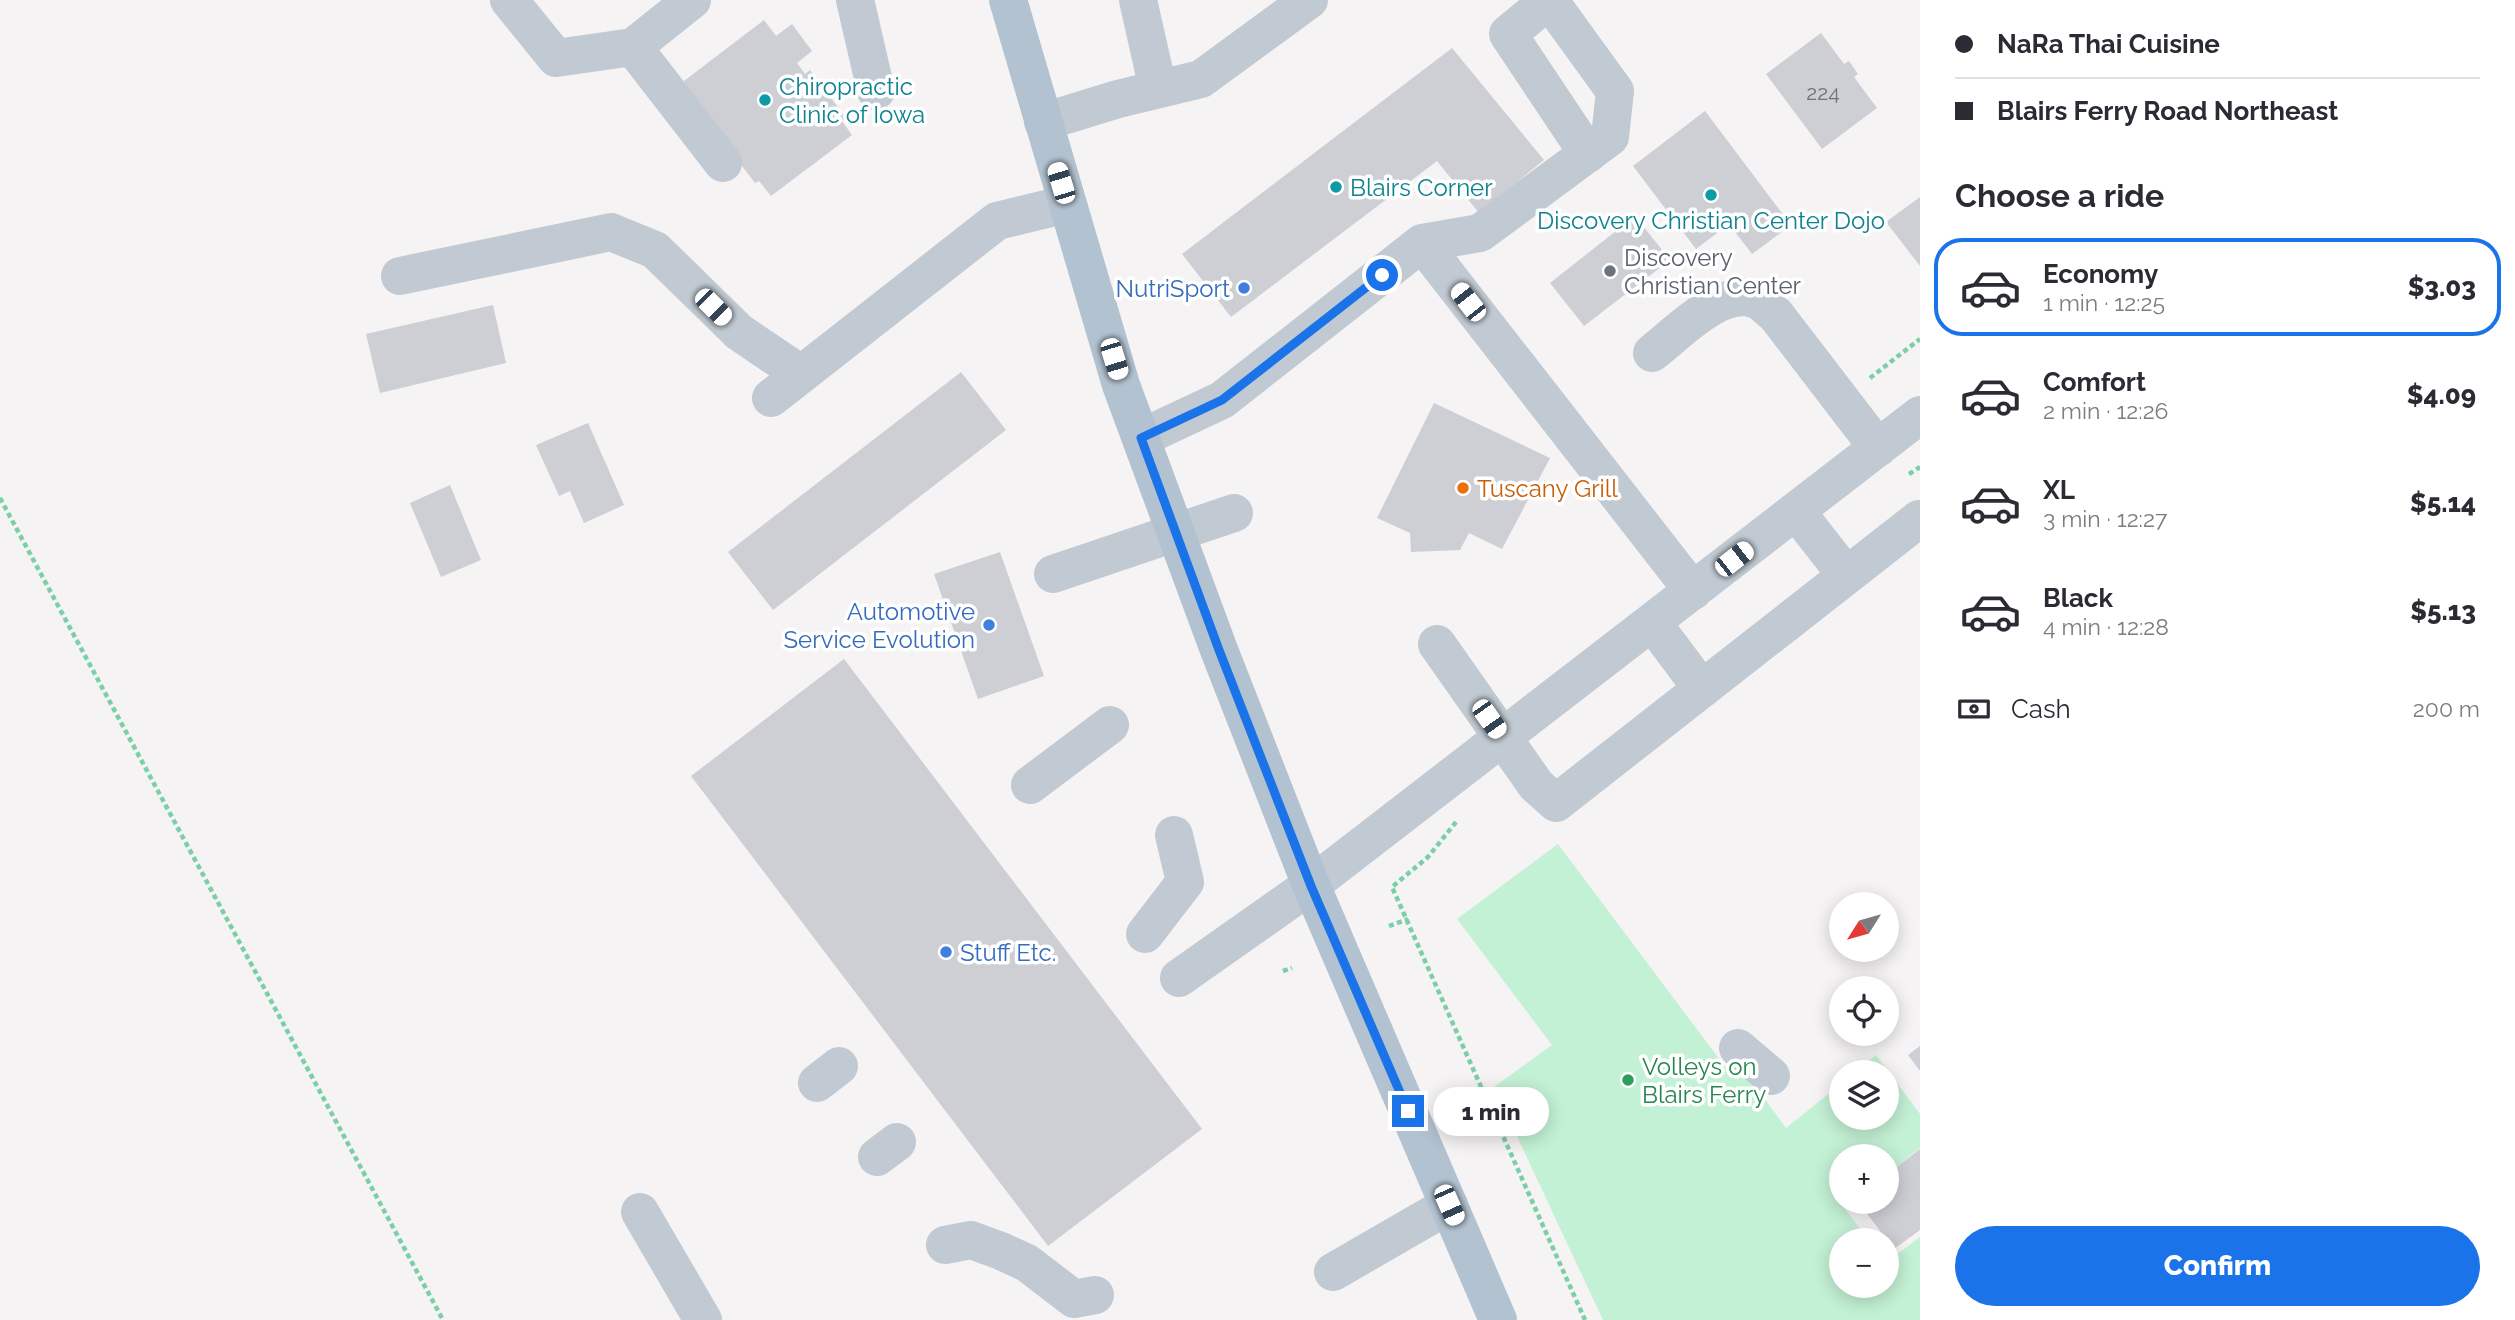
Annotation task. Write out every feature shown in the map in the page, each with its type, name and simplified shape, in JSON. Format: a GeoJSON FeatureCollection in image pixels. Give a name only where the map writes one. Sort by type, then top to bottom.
{"type":"FeatureCollection","features":[{"type":"Feature","properties":{"kind":"main road"},"geometry":{"type":"LineString","coordinates":[[1008,0],[1121,385],[1175,531],[1311,886],[1498,1320]]}},
{"type":"Feature","properties":{"kind":"street"},"geometry":{"type":"LineString","coordinates":[[509,0],[556,58],[634,47],[692,0]]}},
{"type":"Feature","properties":{"kind":"street"},"geometry":{"type":"LineString","coordinates":[[855,0],[876,90]]}},
{"type":"Feature","properties":{"kind":"street"},"geometry":{"type":"LineString","coordinates":[[1138,0],[1158,89]]}},
{"type":"Feature","properties":{"kind":"street"},"geometry":{"type":"LineString","coordinates":[[1043,122],[1201,79],[1310,0]]}},
{"type":"Feature","properties":{"kind":"street"},"geometry":{"type":"LineString","coordinates":[[1141,438],[1222,400],[1422,243],[1480,233],[1588,154],[1610,137],[1615,91],[1549,0],[1508,34],[1588,154]]}},
{"type":"Feature","properties":{"kind":"street"},"geometry":{"type":"LineString","coordinates":[[634,47],[723,163]]}},
{"type":"Feature","properties":{"kind":"street"},"geometry":{"type":"LineString","coordinates":[[771,398],[997,221],[1067,204]]}},
{"type":"Feature","properties":{"kind":"street"},"geometry":{"type":"LineString","coordinates":[[400,276],[611,232],[655,250],[738,332],[801,374]]}},
{"type":"Feature","properties":{"kind":"street"},"geometry":{"type":"LineString","coordinates":[[1422,243],[1693,591]]}},
{"type":"Feature","properties":{"kind":"street"},"geometry":{"type":"LineString","coordinates":[[1652,353],[1723,300],[1741,296],[1757,299],[1776,315],[1878,447]]}},
{"type":"Feature","properties":{"kind":"street"},"geometry":{"type":"LineString","coordinates":[[1178,978],[1311,886],[1920,415]]}},
{"type":"Feature","properties":{"kind":"street"},"geometry":{"type":"LineString","coordinates":[[1796,511],[1846,575]]}},
{"type":"Feature","properties":{"kind":"street"},"geometry":{"type":"LineString","coordinates":[[1053,574],[1234,513]]}},
{"type":"Feature","properties":{"kind":"street"},"geometry":{"type":"LineString","coordinates":[[1437,644],[1536,785],[1556,803],[1919,519]]}},
{"type":"Feature","properties":{"kind":"street"},"geometry":{"type":"LineString","coordinates":[[1652,622],[1702,689]]}},
{"type":"Feature","properties":{"kind":"street"},"geometry":{"type":"LineString","coordinates":[[1030,785],[1110,725]]}},
{"type":"Feature","properties":{"kind":"street"},"geometry":{"type":"LineString","coordinates":[[1145,934],[1185,882],[1174,835]]}},
{"type":"Feature","properties":{"kind":"street"},"geometry":{"type":"LineString","coordinates":[[1738,1048],[1771,1076]]}},
{"type":"Feature","properties":{"kind":"street"},"geometry":{"type":"LineString","coordinates":[[1333,1272],[1449,1205]]}},
{"type":"Feature","properties":{"kind":"street"},"geometry":{"type":"LineString","coordinates":[[640,1212],[702,1298]]}},
{"type":"Feature","properties":{"kind":"street"},"geometry":{"type":"LineString","coordinates":[[945,1245],[971,1240],[1027,1263],[1074,1299],[1095,1295]]}},
{"type":"Feature","properties":{"kind":"path"},"geometry":{"type":"LineString","coordinates":[[1842,400],[1920,338]]}},
{"type":"Feature","properties":{"kind":"path"},"geometry":{"type":"LineString","coordinates":[[0,498],[443,1320]]}},
{"type":"Feature","properties":{"kind":"path"},"geometry":{"type":"LineString","coordinates":[[1457,821],[1427,857],[1392,887],[1585,1320]]}},
{"type":"Feature","properties":{"kind":"path"},"geometry":{"type":"LineString","coordinates":[[1389,926],[1408,919]]}},
{"type":"Feature","properties":{"kind":"path"},"geometry":{"type":"LineString","coordinates":[[1283,971],[1292,968]]}},
{"type":"Feature","properties":{"kind":"green space","name":"Volleys on Blairs Ferry"},"geometry":{"type":"Polygon","coordinates":[[[1558,844],[1726,1068],[1748,1076],[1786,1128],[1829,1094],[1829,1130],[1899,1130],[1899,1086],[1920,1114],[1920,1148],[1899,1165],[1899,1144],[1829,1144],[1829,1214],[1849,1214],[1859,1228],[1829,1228],[1829,1298],[1899,1298],[1899,1253],[1920,1237],[1920,1320],[1603,1320],[1494,1087],[1552,1045],[1457,919],[1558,844]]]}},
{"type":"Feature","properties":{"kind":"building","name":"Chiropractic Clinic of Iowa"},"geometry":{"type":"Polygon","coordinates":[[[764,20],[776,36],[792,24],[812,51],[797,63],[805,74],[810,70],[846,118],[842,121],[852,135],[771,196],[759,181],[755,183],[717,133],[684,81],[764,20]]]}},
{"type":"Feature","properties":{"kind":"building"},"geometry":{"type":"Polygon","coordinates":[[[1821,33],[1844,64],[1849,61],[1858,74],[1854,77],[1877,108],[1822,149],[1766,74],[1821,33]]]}},
{"type":"Feature","properties":{"kind":"building","name":"Blairs Corner"},"geometry":{"type":"Polygon","coordinates":[[[1452,48],[1544,160],[1479,213],[1437,161],[1231,317],[1182,254],[1452,48]]]}},
{"type":"Feature","properties":{"kind":"building","name":"Discovery Christian Center Dojo"},"geometry":{"type":"Polygon","coordinates":[[[1705,111],[1791,225],[1752,254],[1729,224],[1696,249],[1633,166],[1705,111]]]}},
{"type":"Feature","properties":{"kind":"building"},"geometry":{"type":"Polygon","coordinates":[[[1920,197],[1920,266],[1886,222],[1920,197]]]}},
{"type":"Feature","properties":{"kind":"building","name":"Discovery Christian Center"},"geometry":{"type":"Polygon","coordinates":[[[1635,216],[1670,260],[1584,326],[1550,283],[1635,216]]]}},
{"type":"Feature","properties":{"kind":"building"},"geometry":{"type":"Polygon","coordinates":[[[493,305],[506,363],[380,393],[366,334],[493,305]]]}},
{"type":"Feature","properties":{"kind":"building"},"geometry":{"type":"Polygon","coordinates":[[[961,372],[1006,430],[773,610],[728,552],[961,372]]]}},
{"type":"Feature","properties":{"kind":"building","name":"Tuscany Grill"},"geometry":{"type":"Polygon","coordinates":[[[1434,403],[1550,458],[1502,549],[1469,533],[1460,550],[1411,552],[1410,533],[1377,518],[1434,403]]]}},
{"type":"Feature","properties":{"kind":"building"},"geometry":{"type":"Polygon","coordinates":[[[588,423],[624,505],[584,523],[570,491],[559,496],[536,445],[588,423]]]}},
{"type":"Feature","properties":{"kind":"building"},"geometry":{"type":"Polygon","coordinates":[[[450,485],[481,560],[441,577],[410,503],[450,485]]]}},
{"type":"Feature","properties":{"kind":"building","name":"Automotive Service Evolution"},"geometry":{"type":"Polygon","coordinates":[[[1000,552],[1044,676],[978,699],[934,574],[1000,552]]]}},
{"type":"Feature","properties":{"kind":"building","name":"Stuff Etc."},"geometry":{"type":"Polygon","coordinates":[[[844,659],[1202,1129],[1048,1246],[691,776],[844,659]]]}},
{"type":"Feature","properties":{"kind":"building"},"geometry":{"type":"Polygon","coordinates":[[[1920,1046],[1920,1071],[1908,1055],[1920,1046]]]}},
{"type":"Feature","properties":{"kind":"building"},"geometry":{"type":"Polygon","coordinates":[[[1920,1149],[1920,1230],[1899,1245],[1899,1228],[1878,1228],[1867,1214],[1899,1214],[1899,1165],[1920,1149]]]}},
{"type":"Feature","properties":{"kind":"place","name":"Chiropractic Clinic of Iowa"},"geometry":{"type":"Point","coordinates":[765,100]}},
{"type":"Feature","properties":{"kind":"place","name":"Blairs Corner"},"geometry":{"type":"Point","coordinates":[1336,187]}},
{"type":"Feature","properties":{"kind":"place","name":"Discovery Christian Center Dojo"},"geometry":{"type":"Point","coordinates":[1711,195]}},
{"type":"Feature","properties":{"kind":"place","name":"Discovery Christian Center"},"geometry":{"type":"Point","coordinates":[1610,271]}},
{"type":"Feature","properties":{"kind":"place","name":"NutriSport"},"geometry":{"type":"Point","coordinates":[1244,288]}},
{"type":"Feature","properties":{"kind":"place","name":"Tuscany Grill"},"geometry":{"type":"Point","coordinates":[1463,488]}},
{"type":"Feature","properties":{"kind":"place","name":"Automotive Service Evolution"},"geometry":{"type":"Point","coordinates":[989,625]}},
{"type":"Feature","properties":{"kind":"place","name":"Stuff Etc."},"geometry":{"type":"Point","coordinates":[946,952]}},
{"type":"Feature","properties":{"kind":"place","name":"Volleys on Blairs Ferry"},"geometry":{"type":"Point","coordinates":[1628,1080]}},
{"type":"Feature","properties":{"kind":"route"},"geometry":{"type":"LineString","coordinates":[[1382,275],[1222,400],[1141,438],[1219,650],[1311,886],[1408,1111]]}}]}
